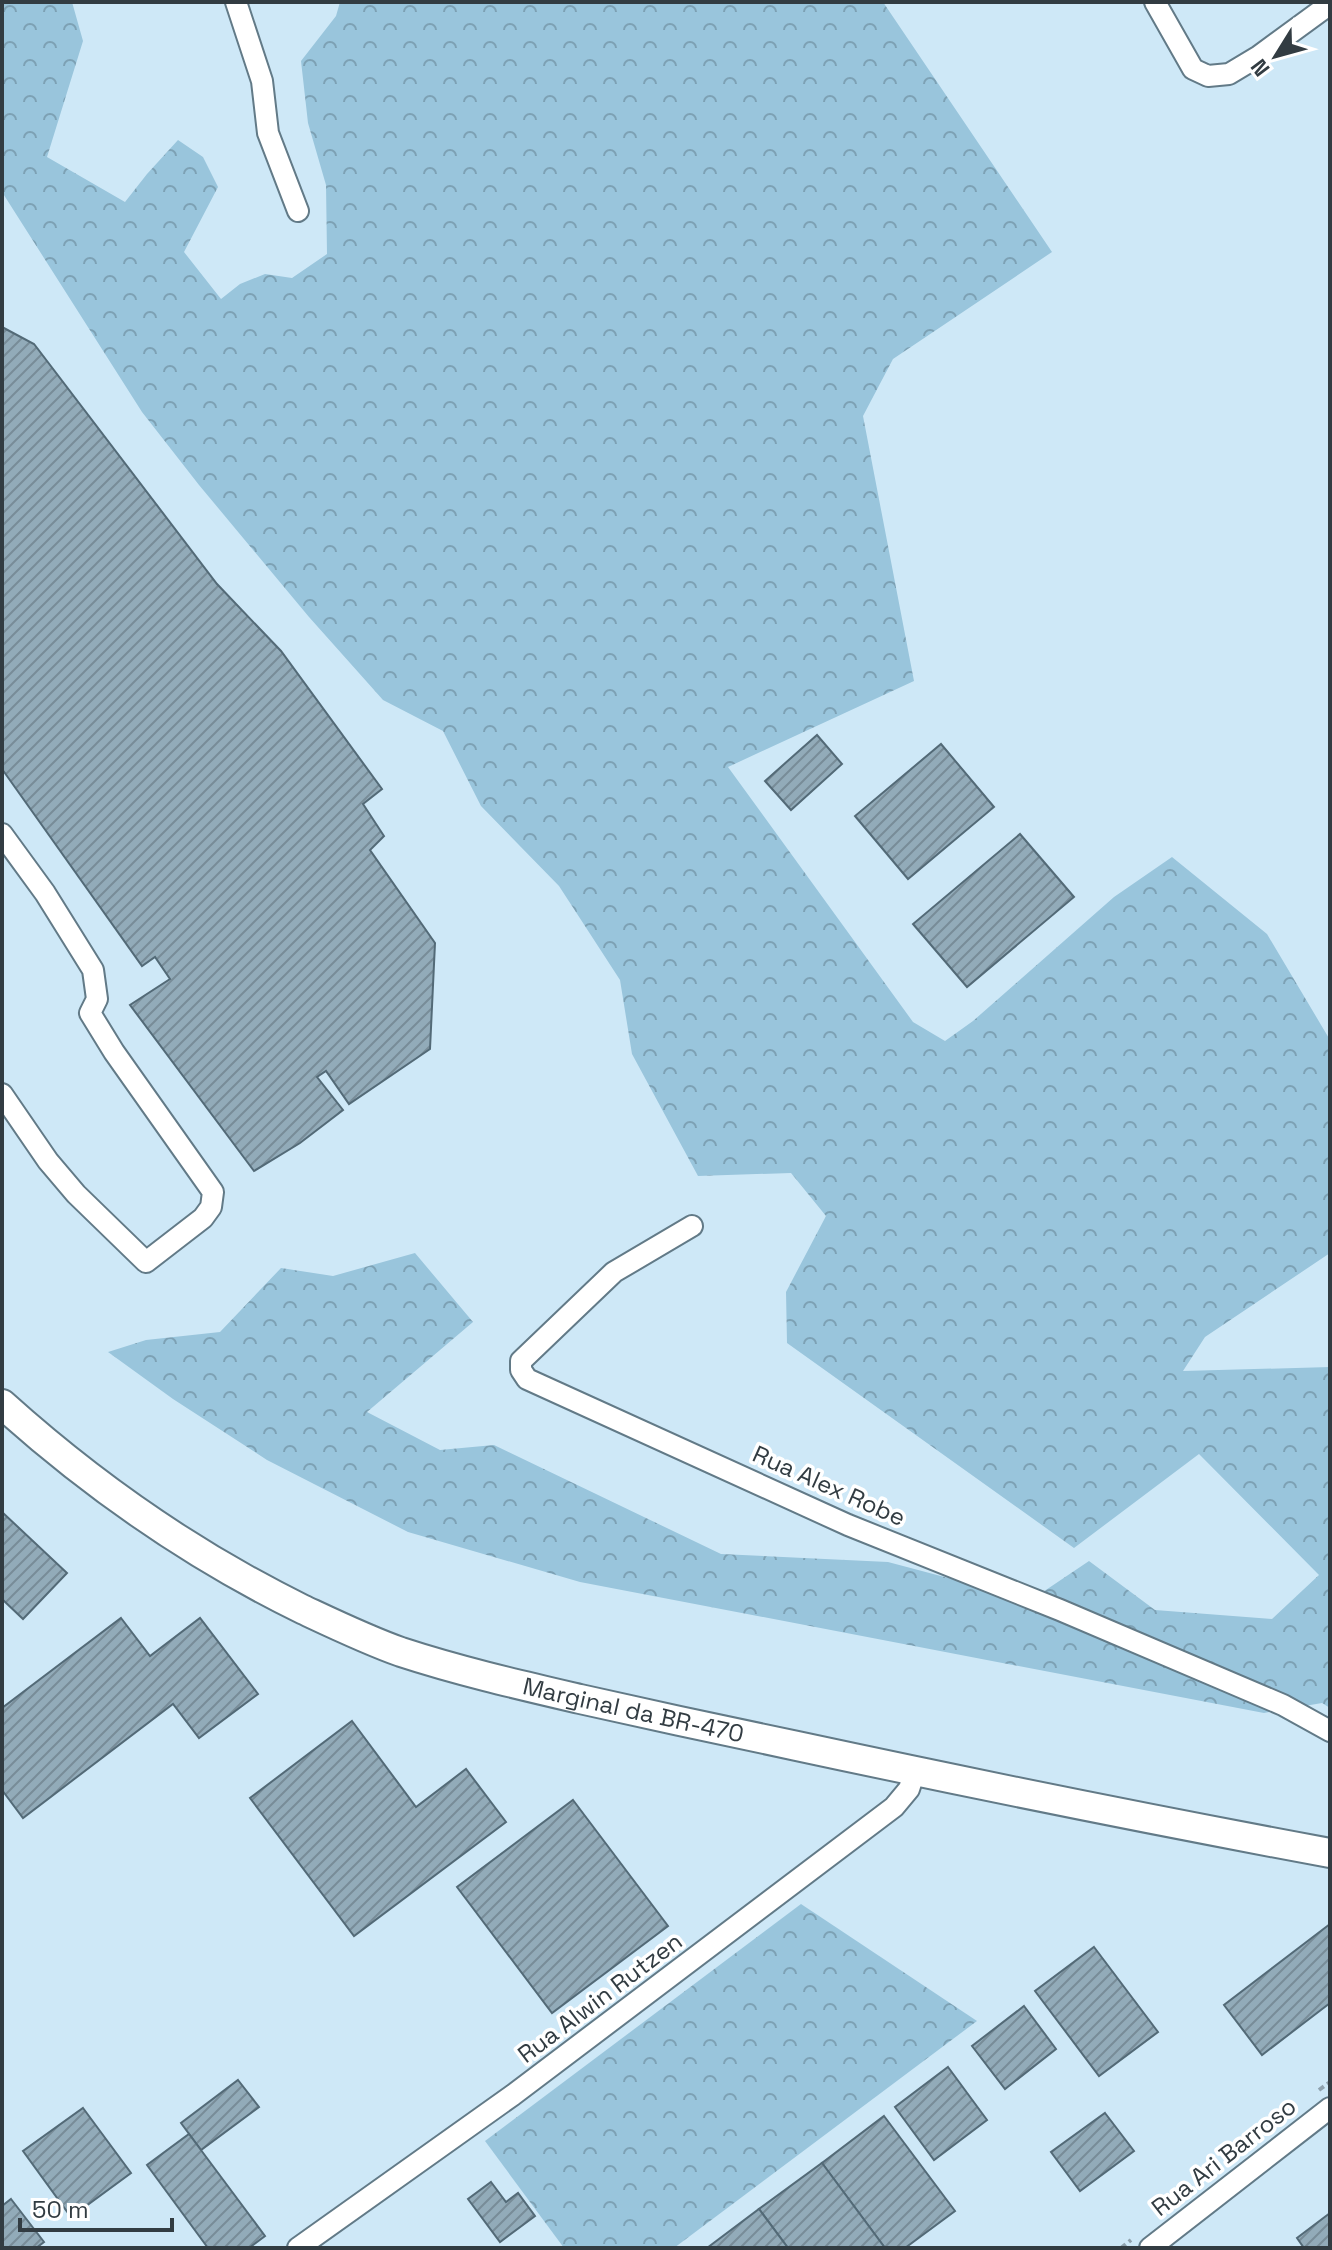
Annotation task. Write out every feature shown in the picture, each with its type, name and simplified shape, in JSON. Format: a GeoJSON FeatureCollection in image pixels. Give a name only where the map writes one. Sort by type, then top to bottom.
{"type":"FeatureCollection","features":[{"type":"Feature","properties":{"kind":"highway","name":"Marginal da BR-470"},"geometry":{"type":"LineString","coordinates":[[2,1404],[120,1502],[181,1542],[251,1584],[401,1652],[490,1678],[915,1771],[1330,1853]]}},
{"type":"Feature","properties":{"kind":"street"},"geometry":{"type":"LineString","coordinates":[[236,2],[262,81],[268,133],[298,211]]}},
{"type":"Feature","properties":{"kind":"street"},"geometry":{"type":"LineString","coordinates":[[1155,2],[1193,69],[1208,76],[1229,74],[1330,4]]}},
{"type":"Feature","properties":{"kind":"street"},"geometry":{"type":"LineString","coordinates":[[2,834],[45,893],[93,970],[97,999],[90,1013],[213,1192],[211,1207],[203,1218],[146,1262],[108,1227],[48,1161],[2,1094]]}},
{"type":"Feature","properties":{"kind":"street","name":"Rua Alex Robe"},"geometry":{"type":"LineString","coordinates":[[692,1226],[614,1272],[521,1361],[521,1370],[527,1379],[848,1525],[1046,1604],[1283,1705],[1330,1731]]}},
{"type":"Feature","properties":{"kind":"street","name":"Rua Alwin Rutzen"},"geometry":{"type":"LineString","coordinates":[[298,2248],[513,2095],[894,1807],[909,1789],[915,1771]]}},
{"type":"Feature","properties":{"kind":"street","name":"Rua Ari Barroso"},"geometry":{"type":"LineString","coordinates":[[1150,2248],[1330,2108]]}},
{"type":"Feature","properties":{"kind":"green space"},"geometry":{"type":"Polygon","coordinates":[[[2,2],[72,2],[83,41],[47,157],[125,202],[178,140],[203,157],[218,187],[184,252],[221,299],[240,284],[265,274],[292,278],[327,254],[326,185],[308,123],[301,61],[336,16],[340,2],[883,2],[1052,252],[893,359],[863,416],[914,681],[728,767],[913,1022],[945,1041],[973,1021],[1114,897],[1172,857],[1267,934],[1330,1040],[1330,1253],[1205,1337],[1183,1371],[1330,1367],[1330,1708],[1322,1703],[1264,1713],[580,1582],[408,1532],[267,1460],[108,1352],[146,1340],[220,1332],[281,1268],[333,1276],[415,1253],[473,1322],[367,1412],[440,1450],[494,1445],[721,1554],[888,1562],[1031,1600],[1089,1561],[1155,1610],[1272,1619],[1319,1575],[1199,1454],[1074,1548],[787,1343],[786,1292],[826,1216],[791,1173],[698,1176],[632,1054],[620,980],[559,886],[481,806],[443,731],[383,700],[309,617],[142,412],[2,192],[2,2]]]}},
{"type":"Feature","properties":{"kind":"green space"},"geometry":{"type":"Polygon","coordinates":[[[801,1904],[977,2021],[674,2248],[564,2248],[485,2141],[801,1904]]]}},
{"type":"Feature","properties":{"kind":"building"},"geometry":{"type":"Polygon","coordinates":[[[2,327],[34,344],[217,584],[281,651],[382,789],[363,804],[384,836],[370,850],[435,943],[430,1049],[349,1104],[326,1071],[317,1077],[343,1110],[300,1143],[254,1171],[130,1005],[170,979],[155,957],[142,966],[2,769],[2,327]]]}},
{"type":"Feature","properties":{"kind":"building"},"geometry":{"type":"Polygon","coordinates":[[[817,735],[842,764],[791,810],[765,781],[817,735]]]}},
{"type":"Feature","properties":{"kind":"building"},"geometry":{"type":"Polygon","coordinates":[[[941,744],[994,807],[908,879],[855,816],[941,744]]]}},
{"type":"Feature","properties":{"kind":"building"},"geometry":{"type":"Polygon","coordinates":[[[1020,834],[1074,897],[967,987],[913,924],[1020,834]]]}},
{"type":"Feature","properties":{"kind":"building"},"geometry":{"type":"Polygon","coordinates":[[[2,1512],[67,1573],[23,1619],[2,1599],[2,1512]]]}},
{"type":"Feature","properties":{"kind":"building"},"geometry":{"type":"Polygon","coordinates":[[[121,1618],[150,1656],[200,1618],[258,1694],[199,1738],[173,1704],[23,1818],[2,1790],[2,1708],[121,1618]]]}},
{"type":"Feature","properties":{"kind":"building"},"geometry":{"type":"Polygon","coordinates":[[[352,1721],[416,1807],[466,1769],[506,1822],[354,1936],[250,1798],[352,1721]]]}},
{"type":"Feature","properties":{"kind":"building"},"geometry":{"type":"Polygon","coordinates":[[[573,1800],[668,1926],[552,2013],[457,1887],[573,1800]]]}},
{"type":"Feature","properties":{"kind":"building"},"geometry":{"type":"Polygon","coordinates":[[[1330,1924],[1330,2003],[1262,2055],[1224,2005],[1330,1924]]]}},
{"type":"Feature","properties":{"kind":"building"},"geometry":{"type":"Polygon","coordinates":[[[1094,1947],[1158,2032],[1099,2076],[1035,1991],[1094,1947]]]}},
{"type":"Feature","properties":{"kind":"building"},"geometry":{"type":"Polygon","coordinates":[[[1024,2006],[1056,2049],[1005,2089],[972,2046],[1024,2006]]]}},
{"type":"Feature","properties":{"kind":"building"},"geometry":{"type":"Polygon","coordinates":[[[948,2067],[987,2120],[934,2160],[895,2107],[948,2067]]]}},
{"type":"Feature","properties":{"kind":"building"},"geometry":{"type":"Polygon","coordinates":[[[238,2080],[259,2107],[201,2150],[181,2123],[238,2080]]]}},
{"type":"Feature","properties":{"kind":"building"},"geometry":{"type":"Polygon","coordinates":[[[83,2108],[131,2173],[71,2217],[23,2151],[83,2108]]]}},
{"type":"Feature","properties":{"kind":"building"},"geometry":{"type":"Polygon","coordinates":[[[1105,2113],[1134,2151],[1080,2191],[1051,2152],[1105,2113]]]}},
{"type":"Feature","properties":{"kind":"building"},"geometry":{"type":"Polygon","coordinates":[[[884,2116],[955,2211],[905,2248],[885,2248],[822,2163],[884,2116]]]}},
{"type":"Feature","properties":{"kind":"building"},"geometry":{"type":"Polygon","coordinates":[[[189,2134],[265,2236],[249,2248],[208,2248],[147,2165],[189,2134]]]}},
{"type":"Feature","properties":{"kind":"building"},"geometry":{"type":"Polygon","coordinates":[[[822,2163],[885,2248],[788,2248],[759,2209],[822,2163]]]}},
{"type":"Feature","properties":{"kind":"building"},"geometry":{"type":"Polygon","coordinates":[[[491,2182],[506,2202],[518,2193],[535,2216],[500,2242],[468,2199],[491,2182]]]}},
{"type":"Feature","properties":{"kind":"building"},"geometry":{"type":"Polygon","coordinates":[[[11,2199],[44,2242],[36,2248],[2,2248],[2,2206],[11,2199]]]}},
{"type":"Feature","properties":{"kind":"building"},"geometry":{"type":"Polygon","coordinates":[[[759,2209],[788,2248],[707,2248],[759,2209]]]}},
{"type":"Feature","properties":{"kind":"building"},"geometry":{"type":"Polygon","coordinates":[[[1330,2213],[1330,2248],[1304,2248],[1297,2238],[1330,2213]]]}}]}
